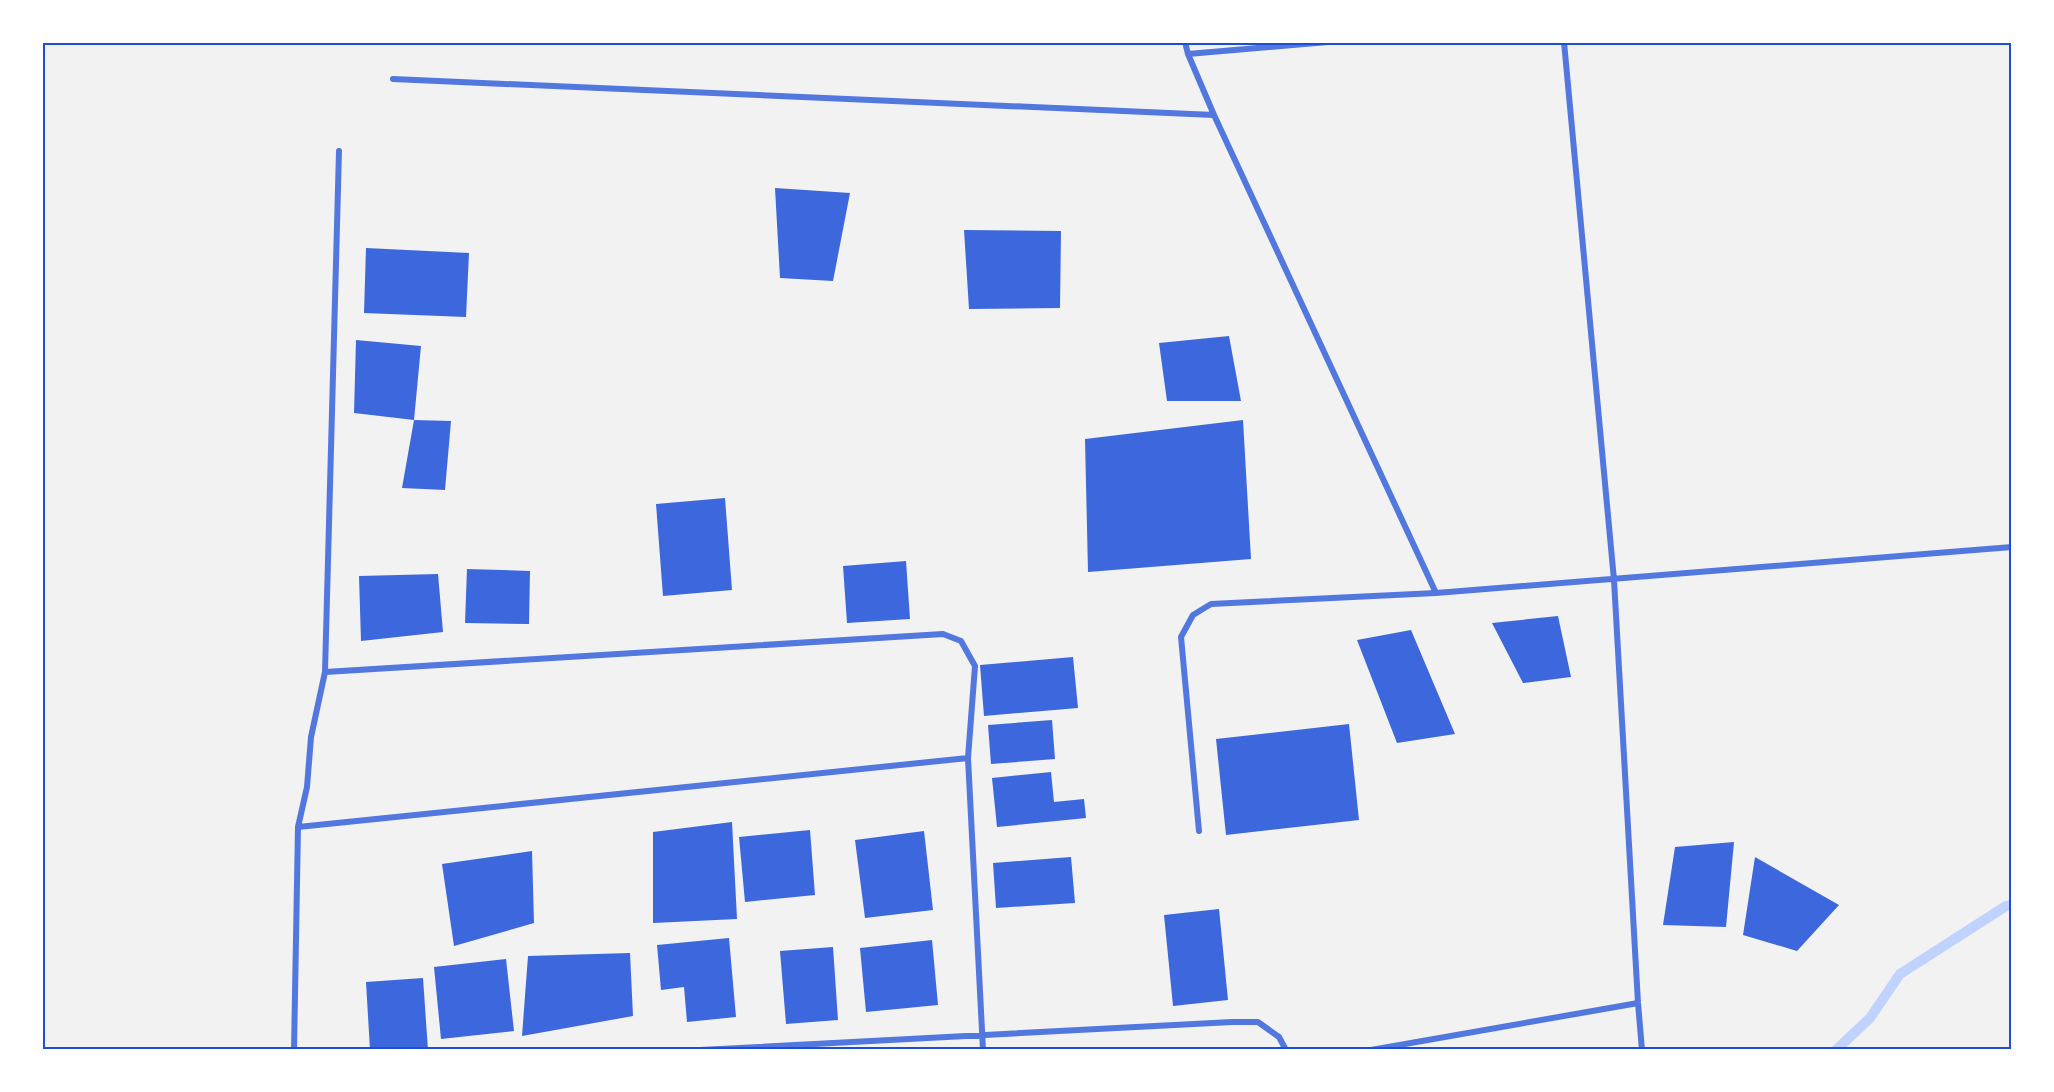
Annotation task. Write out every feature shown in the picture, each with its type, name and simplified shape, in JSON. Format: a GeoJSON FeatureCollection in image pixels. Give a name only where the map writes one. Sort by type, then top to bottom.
{"type":"FeatureCollection","features":[{"type":"Feature","properties":{"kind":"street"},"geometry":{"type":"LineString","coordinates":[[1185,42],[1214,115],[1436,593]]}},
{"type":"Feature","properties":{"kind":"street"},"geometry":{"type":"LineString","coordinates":[[1188,54],[1328,42]]}},
{"type":"Feature","properties":{"kind":"street"},"geometry":{"type":"LineString","coordinates":[[1564,42],[1614,580],[1642,1050]]}},
{"type":"Feature","properties":{"kind":"street"},"geometry":{"type":"LineString","coordinates":[[393,80],[1214,115]]}},
{"type":"Feature","properties":{"kind":"street"},"geometry":{"type":"LineString","coordinates":[[294,1050],[298,827],[307,787],[311,736],[325,672],[339,151]]}},
{"type":"Feature","properties":{"kind":"street"},"geometry":{"type":"LineString","coordinates":[[1198,831],[1181,637],[1193,615],[1211,604],[1436,593],[2012,547]]}},
{"type":"Feature","properties":{"kind":"street"},"geometry":{"type":"LineString","coordinates":[[325,672],[943,634],[961,641],[975,666],[968,758],[983,1050]]}},
{"type":"Feature","properties":{"kind":"street"},"geometry":{"type":"LineString","coordinates":[[298,827],[968,758]]}},
{"type":"Feature","properties":{"kind":"street"},"geometry":{"type":"LineString","coordinates":[[1371,1050],[1638,1003]]}},
{"type":"Feature","properties":{"kind":"street"},"geometry":{"type":"LineString","coordinates":[[700,1050],[1232,1022],[1258,1022],[1279,1037],[1286,1050]]}},
{"type":"Feature","properties":{"kind":"building"},"geometry":{"type":"Polygon","coordinates":[[[775,188],[850,193],[833,281],[780,278],[775,188]]]}},
{"type":"Feature","properties":{"kind":"building"},"geometry":{"type":"Polygon","coordinates":[[[964,230],[1061,231],[1060,308],[969,309],[964,230]]]}},
{"type":"Feature","properties":{"kind":"building"},"geometry":{"type":"Polygon","coordinates":[[[366,248],[469,253],[466,317],[364,313],[366,248]]]}},
{"type":"Feature","properties":{"kind":"building"},"geometry":{"type":"Polygon","coordinates":[[[1229,336],[1241,401],[1167,401],[1159,343],[1229,336]]]}},
{"type":"Feature","properties":{"kind":"building"},"geometry":{"type":"Polygon","coordinates":[[[356,340],[421,346],[414,420],[354,413],[356,340]]]}},
{"type":"Feature","properties":{"kind":"building"},"geometry":{"type":"Polygon","coordinates":[[[414,420],[451,421],[445,490],[402,488],[414,420]]]}},
{"type":"Feature","properties":{"kind":"building"},"geometry":{"type":"Polygon","coordinates":[[[1243,420],[1251,559],[1088,572],[1085,439],[1243,420]]]}},
{"type":"Feature","properties":{"kind":"building"},"geometry":{"type":"Polygon","coordinates":[[[725,498],[732,590],[663,596],[656,504],[725,498]]]}},
{"type":"Feature","properties":{"kind":"building"},"geometry":{"type":"Polygon","coordinates":[[[906,561],[910,619],[847,623],[843,566],[906,561]]]}},
{"type":"Feature","properties":{"kind":"building"},"geometry":{"type":"Polygon","coordinates":[[[467,569],[530,571],[529,624],[465,623],[467,569]]]}},
{"type":"Feature","properties":{"kind":"building"},"geometry":{"type":"Polygon","coordinates":[[[438,574],[443,632],[361,641],[359,576],[438,574]]]}},
{"type":"Feature","properties":{"kind":"building"},"geometry":{"type":"Polygon","coordinates":[[[1558,616],[1571,677],[1523,683],[1492,623],[1558,616]]]}},
{"type":"Feature","properties":{"kind":"building"},"geometry":{"type":"Polygon","coordinates":[[[1411,630],[1455,734],[1397,743],[1357,640],[1411,630]]]}},
{"type":"Feature","properties":{"kind":"building"},"geometry":{"type":"Polygon","coordinates":[[[1073,657],[1078,708],[984,716],[980,665],[1073,657]]]}},
{"type":"Feature","properties":{"kind":"building"},"geometry":{"type":"Polygon","coordinates":[[[1052,720],[1055,759],[991,764],[988,725],[1052,720]]]}},
{"type":"Feature","properties":{"kind":"building"},"geometry":{"type":"Polygon","coordinates":[[[1349,724],[1359,820],[1226,835],[1216,739],[1349,724]]]}},
{"type":"Feature","properties":{"kind":"building"},"geometry":{"type":"Polygon","coordinates":[[[1051,772],[1054,802],[1084,799],[1086,818],[997,827],[992,778],[1051,772]]]}},
{"type":"Feature","properties":{"kind":"building"},"geometry":{"type":"Polygon","coordinates":[[[732,822],[737,919],[653,923],[653,832],[732,822]]]}},
{"type":"Feature","properties":{"kind":"building"},"geometry":{"type":"Polygon","coordinates":[[[810,830],[815,895],[745,902],[739,837],[810,830]]]}},
{"type":"Feature","properties":{"kind":"building"},"geometry":{"type":"Polygon","coordinates":[[[924,831],[933,910],[865,918],[855,840],[924,831]]]}},
{"type":"Feature","properties":{"kind":"building"},"geometry":{"type":"Polygon","coordinates":[[[1734,842],[1726,927],[1663,925],[1675,847],[1734,842]]]}},
{"type":"Feature","properties":{"kind":"building"},"geometry":{"type":"Polygon","coordinates":[[[532,851],[534,923],[454,946],[442,864],[532,851]]]}},
{"type":"Feature","properties":{"kind":"building"},"geometry":{"type":"Polygon","coordinates":[[[1071,857],[1075,903],[996,908],[993,863],[1071,857]]]}},
{"type":"Feature","properties":{"kind":"building"},"geometry":{"type":"Polygon","coordinates":[[[1755,857],[1839,905],[1797,951],[1743,935],[1755,857]]]}},
{"type":"Feature","properties":{"kind":"building"},"geometry":{"type":"Polygon","coordinates":[[[1219,909],[1228,1000],[1173,1006],[1164,915],[1219,909]]]}},
{"type":"Feature","properties":{"kind":"building"},"geometry":{"type":"Polygon","coordinates":[[[729,938],[736,1017],[687,1022],[684,987],[661,990],[657,945],[729,938]]]}},
{"type":"Feature","properties":{"kind":"building"},"geometry":{"type":"Polygon","coordinates":[[[932,940],[938,1005],[866,1012],[860,948],[932,940]]]}},
{"type":"Feature","properties":{"kind":"building"},"geometry":{"type":"Polygon","coordinates":[[[833,947],[838,1020],[786,1024],[780,951],[833,947]]]}},
{"type":"Feature","properties":{"kind":"building"},"geometry":{"type":"Polygon","coordinates":[[[630,953],[633,1016],[522,1036],[528,956],[630,953]]]}},
{"type":"Feature","properties":{"kind":"building"},"geometry":{"type":"Polygon","coordinates":[[[506,959],[514,1031],[441,1039],[434,967],[506,959]]]}},
{"type":"Feature","properties":{"kind":"building"},"geometry":{"type":"Polygon","coordinates":[[[423,978],[428,1050],[370,1050],[366,982],[423,978]]]}},
{"type":"Feature","properties":{"kind":"waterway"},"geometry":{"type":"LineString","coordinates":[[1836,1050],[1870,1018],[1900,974],[2006,906],[2012,905]]}}]}
